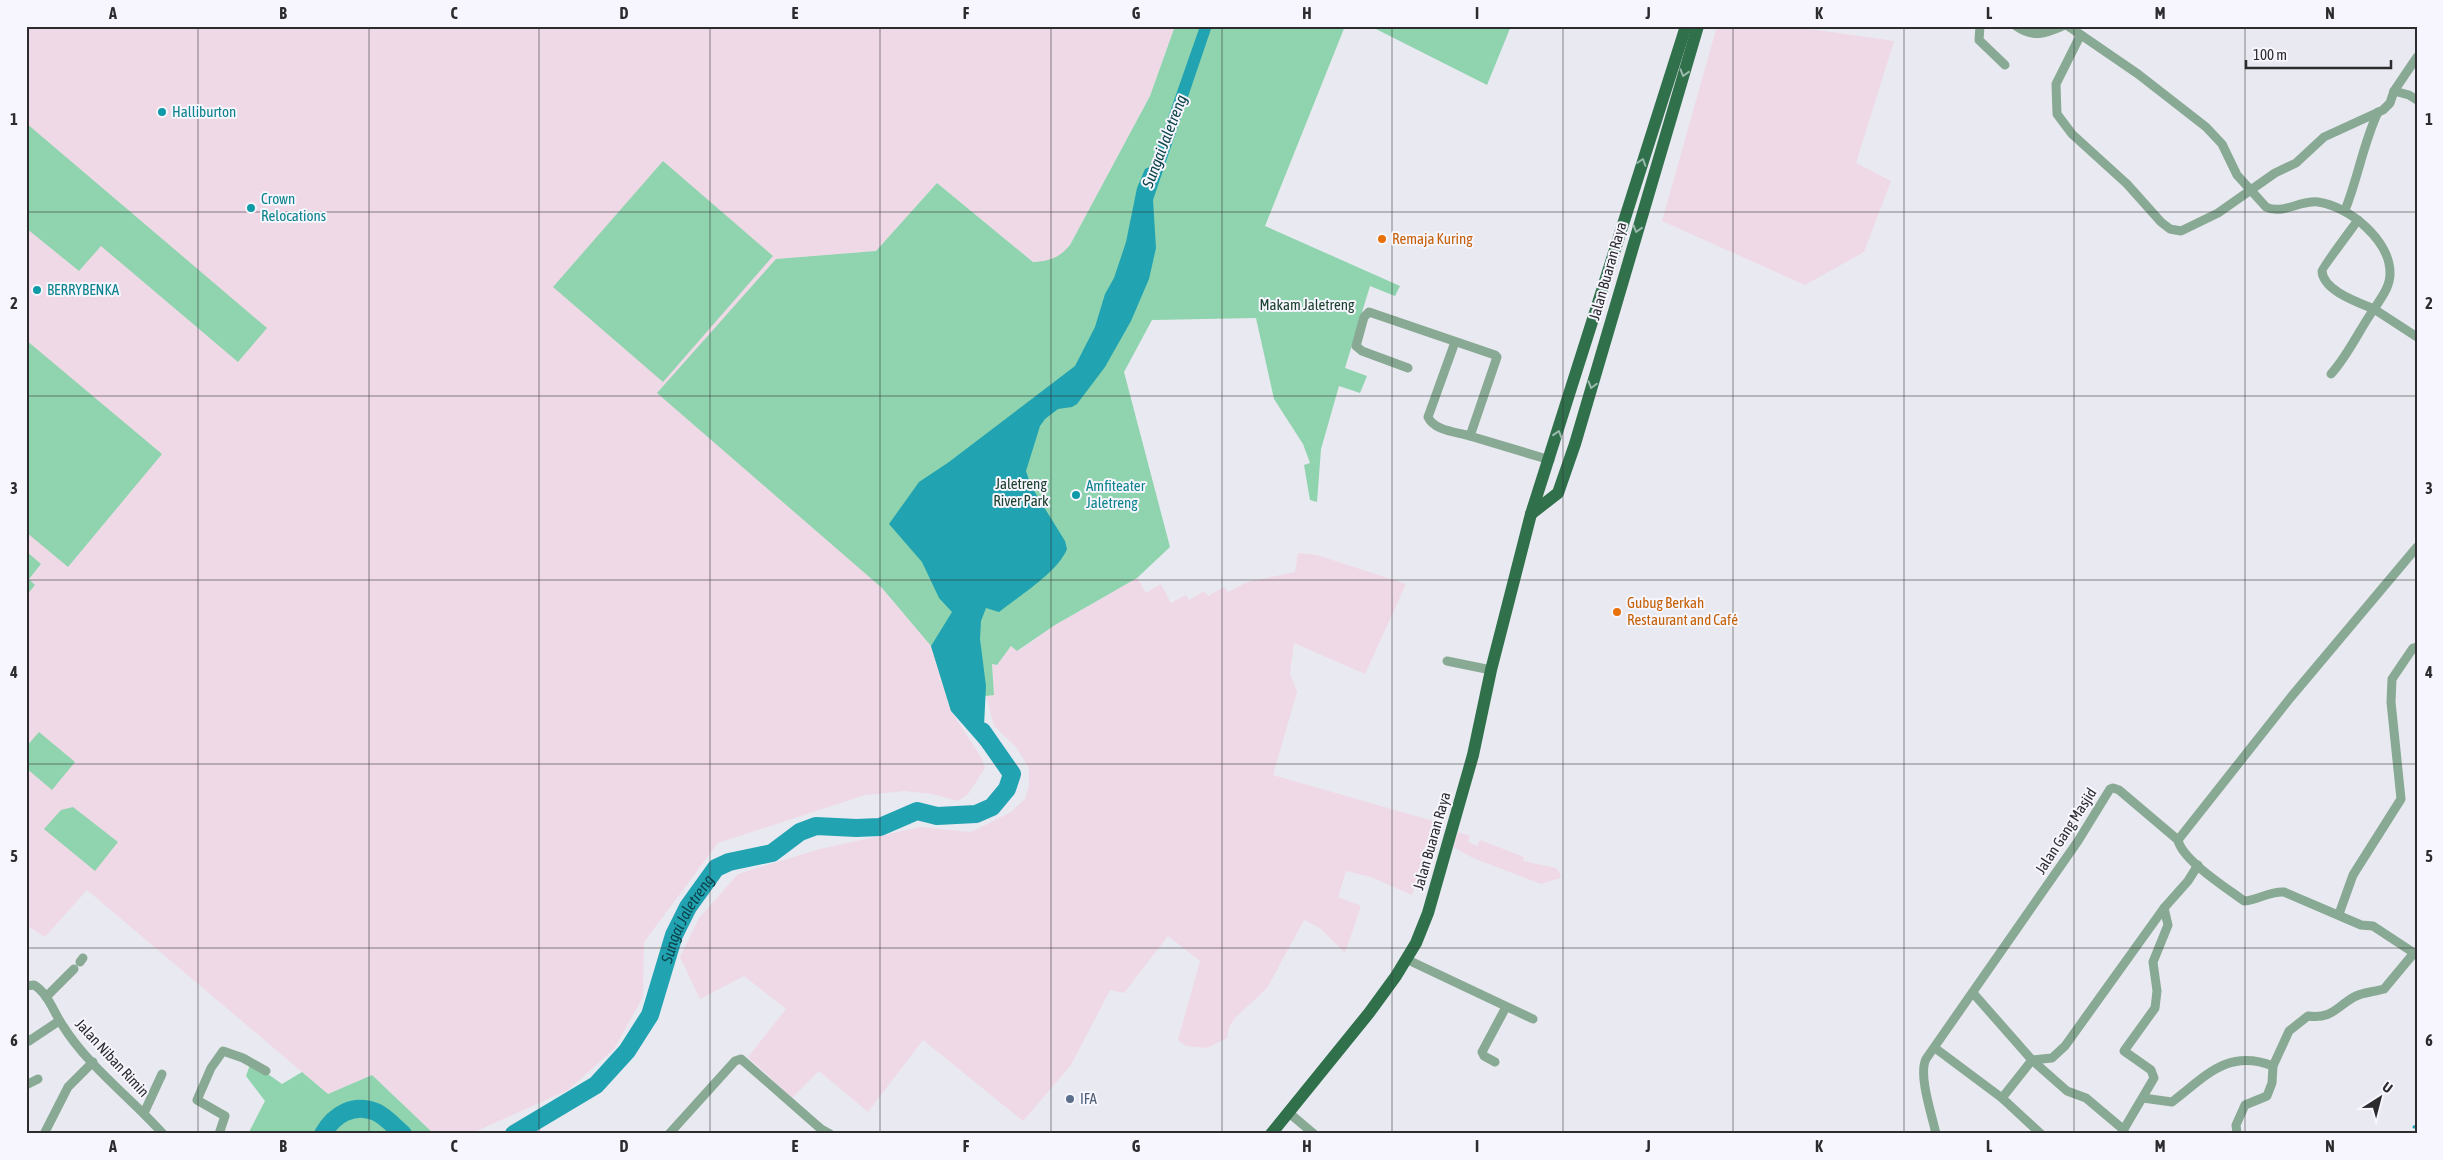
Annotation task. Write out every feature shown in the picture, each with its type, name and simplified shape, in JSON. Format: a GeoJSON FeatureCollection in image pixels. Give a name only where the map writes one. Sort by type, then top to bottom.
{"type":"FeatureCollection","features":[{"type":"Feature","properties":{"kind":"main road","name":"Jalan Buaran Raya"},"geometry":{"type":"LineString","coordinates":[[1272,1134],[1369,1013],[1406,959],[1428,913],[1473,756],[1491,670],[1531,514],[1550,460],[1686,26]]}},
{"type":"Feature","properties":{"kind":"main road","name":"Jalan Buaran Raya"},"geometry":{"type":"LineString","coordinates":[[1531,514],[1558,493],[1698,26]]}},
{"type":"Feature","properties":{"kind":"street"},"geometry":{"type":"LineString","coordinates":[[1980,26],[1978,35],[1982,44],[2005,65]]}},
{"type":"Feature","properties":{"kind":"street"},"geometry":{"type":"LineString","coordinates":[[2016,26],[2025,33],[2034,35],[2042,35],[2063,26]]}},
{"type":"Feature","properties":{"kind":"street"},"geometry":{"type":"LineString","coordinates":[[2068,26],[2138,74],[2206,127],[2222,144],[2237,175],[2250,192],[2272,210],[2317,202],[2345,210],[2358,220],[2382,248],[2390,265],[2388,287],[2362,325],[2348,353],[2332,374]]}},
{"type":"Feature","properties":{"kind":"street"},"geometry":{"type":"LineString","coordinates":[[2080,36],[2056,84],[2057,114],[2072,134],[2127,184],[2161,222],[2170,229],[2181,231],[2218,213],[2275,173],[2296,163],[2324,137],[2388,106],[2417,57]]}},
{"type":"Feature","properties":{"kind":"street"},"geometry":{"type":"LineString","coordinates":[[2393,95],[2409,95],[2417,100]]}},
{"type":"Feature","properties":{"kind":"street"},"geometry":{"type":"LineString","coordinates":[[2345,210],[2357,182],[2368,133],[2378,112]]}},
{"type":"Feature","properties":{"kind":"street"},"geometry":{"type":"LineString","coordinates":[[2358,220],[2324,265],[2322,271],[2324,278],[2339,293],[2374,309],[2417,337]]}},
{"type":"Feature","properties":{"kind":"street"},"geometry":{"type":"LineString","coordinates":[[1408,368],[1362,351],[1356,346],[1364,318],[1368,312],[1495,355],[1496,358],[1470,436]]}},
{"type":"Feature","properties":{"kind":"street"},"geometry":{"type":"LineString","coordinates":[[1455,342],[1428,417],[1432,423],[1550,460]]}},
{"type":"Feature","properties":{"kind":"street"},"geometry":{"type":"LineString","coordinates":[[2237,1134],[2236,1125],[2245,1105],[2267,1096],[2272,1083],[2273,1066],[2289,1031],[2308,1016],[2322,1018],[2334,1012],[2354,997],[2384,989],[2415,951],[2373,926],[2361,925],[2284,892],[2272,891],[2256,900],[2244,901],[2182,851],[2178,840],[2291,697],[2417,547]]}},
{"type":"Feature","properties":{"kind":"street"},"geometry":{"type":"LineString","coordinates":[[2339,914],[2353,875],[2401,799],[2391,702],[2392,679],[2413,648],[2417,647]]}},
{"type":"Feature","properties":{"kind":"street"},"geometry":{"type":"LineString","coordinates":[[1447,661],[1491,670]]}},
{"type":"Feature","properties":{"kind":"street","name":"Jalan Gang Masjid"},"geometry":{"type":"LineString","coordinates":[[1936,1134],[1923,1065],[2078,841],[2110,789],[2119,790],[2178,840]]}},
{"type":"Feature","properties":{"kind":"street"},"geometry":{"type":"LineString","coordinates":[[2002,1098],[2032,1060],[2052,1058],[2065,1046],[2090,1014],[2107,986],[2164,908],[2188,881],[2198,864]]}},
{"type":"Feature","properties":{"kind":"street"},"geometry":{"type":"LineString","coordinates":[[1973,993],[2032,1060],[2068,1091],[2086,1098],[2122,1132],[2154,1078],[2154,1073],[2124,1051],[2155,1008],[2157,990],[2153,962],[2168,925],[2164,908]]}},
{"type":"Feature","properties":{"kind":"street"},"geometry":{"type":"LineString","coordinates":[[1406,959],[1533,1019]]}},
{"type":"Feature","properties":{"kind":"street"},"geometry":{"type":"LineString","coordinates":[[26,986],[37,986],[46,997],[79,963]]}},
{"type":"Feature","properties":{"kind":"street","name":"Jalan Niban Rimin"},"geometry":{"type":"LineString","coordinates":[[46,997],[79,1048],[164,1134]]}},
{"type":"Feature","properties":{"kind":"street"},"geometry":{"type":"LineString","coordinates":[[1495,1062],[1484,1056],[1482,1052],[1506,1007]]}},
{"type":"Feature","properties":{"kind":"street"},"geometry":{"type":"LineString","coordinates":[[26,1038],[29,1042],[60,1021]]}},
{"type":"Feature","properties":{"kind":"street"},"geometry":{"type":"LineString","coordinates":[[1935,1048],[2002,1098],[2036,1133]]}},
{"type":"Feature","properties":{"kind":"street"},"geometry":{"type":"LineString","coordinates":[[219,1134],[225,1116],[197,1100],[211,1068],[223,1050],[243,1058],[266,1071]]}},
{"type":"Feature","properties":{"kind":"street"},"geometry":{"type":"LineString","coordinates":[[669,1134],[736,1061],[741,1059],[821,1130],[830,1134]]}},
{"type":"Feature","properties":{"kind":"street"},"geometry":{"type":"LineString","coordinates":[[2143,1098],[2172,1102],[2222,1063],[2257,1059],[2273,1066]]}},
{"type":"Feature","properties":{"kind":"street"},"geometry":{"type":"LineString","coordinates":[[44,1134],[68,1087],[93,1062]]}},
{"type":"Feature","properties":{"kind":"street"},"geometry":{"type":"LineString","coordinates":[[144,1113],[162,1074]]}},
{"type":"Feature","properties":{"kind":"street"},"geometry":{"type":"LineString","coordinates":[[26,1085],[38,1079]]}},
{"type":"Feature","properties":{"kind":"street"},"geometry":{"type":"LineString","coordinates":[[1288,1112],[1314,1134]]}},
{"type":"Feature","properties":{"kind":"shaded area"},"geometry":{"type":"Polygon","coordinates":[[[26,26],[1175,26],[1150,96],[1070,245],[1062,255],[1049,261],[1033,262],[937,183],[876,251],[776,259],[882,588],[931,646],[951,711],[981,757],[985,768],[968,794],[958,801],[932,794],[905,791],[865,795],[718,843],[644,942],[643,997],[614,1049],[568,1090],[470,1134],[434,1134],[372,1075],[328,1094],[87,890],[45,937],[26,925],[26,26]]]}},
{"type":"Feature","properties":{"kind":"shaded area"},"geometry":{"type":"Polygon","coordinates":[[[1717,26],[1810,26],[1810,29],[1894,41],[1856,163],[1891,181],[1864,252],[1805,285],[1662,221],[1717,26]]]}},
{"type":"Feature","properties":{"kind":"shaded area"},"geometry":{"type":"Polygon","coordinates":[[[1298,553],[1317,555],[1406,584],[1365,674],[1294,643],[1290,673],[1297,692],[1273,775],[1433,821],[1412,895],[1371,877],[1346,871],[1338,897],[1361,906],[1345,953],[1320,928],[1304,920],[1267,988],[1235,1018],[1229,1027],[1227,1038],[1207,1048],[1186,1046],[1178,1040],[1200,961],[1168,936],[1124,993],[1110,990],[1071,1065],[1023,1121],[923,1040],[868,1112],[819,1071],[792,1098],[748,1057],[786,1009],[744,976],[700,999],[680,957],[699,918],[738,874],[820,849],[920,827],[971,832],[1011,812],[1025,799],[1029,786],[1029,768],[1016,747],[994,726],[986,696],[994,695],[992,664],[997,665],[1011,646],[1018,651],[1055,625],[1137,578],[1146,593],[1161,584],[1171,603],[1186,595],[1189,600],[1204,591],[1208,596],[1224,587],[1228,592],[1247,582],[1295,572],[1298,553]]]}},
{"type":"Feature","properties":{"kind":"shaded area"},"geometry":{"type":"Polygon","coordinates":[[[1458,832],[1470,836],[1468,842],[1477,846],[1480,840],[1524,857],[1523,861],[1557,869],[1561,875],[1560,878],[1541,884],[1473,858],[1453,847],[1458,832]]]}},
{"type":"Feature","properties":{"kind":"green space","name":"Jaletreng River Park"},"geometry":{"type":"Polygon","coordinates":[[[1175,26],[1345,26],[1265,226],[1400,286],[1395,296],[1370,286],[1345,368],[1367,376],[1360,393],[1339,386],[1321,449],[1317,502],[1310,500],[1304,465],[1310,463],[1303,444],[1274,399],[1256,318],[1152,320],[1124,372],[1170,547],[1137,578],[1055,625],[1017,651],[1011,646],[997,665],[992,664],[994,695],[986,696],[951,711],[931,646],[882,588],[657,393],[776,259],[876,251],[937,183],[1033,262],[1049,260],[1058,256],[1070,245],[1150,96],[1175,26]]]}},
{"type":"Feature","properties":{"kind":"green space"},"geometry":{"type":"Polygon","coordinates":[[[1370,26],[1511,26],[1487,85],[1370,26]]]}},
{"type":"Feature","properties":{"kind":"green space"},"geometry":{"type":"Polygon","coordinates":[[[26,123],[267,328],[238,362],[101,246],[79,271],[26,228],[26,123]]]}},
{"type":"Feature","properties":{"kind":"green space"},"geometry":{"type":"Polygon","coordinates":[[[663,161],[773,256],[663,382],[553,287],[663,161]]]}},
{"type":"Feature","properties":{"kind":"green space"},"geometry":{"type":"Polygon","coordinates":[[[26,340],[162,454],[68,567],[26,532],[26,340]]]}},
{"type":"Feature","properties":{"kind":"green space"},"geometry":{"type":"Polygon","coordinates":[[[26,551],[41,564],[29,579],[35,585],[26,596],[26,551]]]}},
{"type":"Feature","properties":{"kind":"green space"},"geometry":{"type":"Polygon","coordinates":[[[39,732],[75,762],[52,790],[26,768],[26,747],[39,732]]]}},
{"type":"Feature","properties":{"kind":"green space"},"geometry":{"type":"Polygon","coordinates":[[[73,807],[118,842],[95,871],[44,829],[61,810],[73,807]]]}},
{"type":"Feature","properties":{"kind":"green space"},"geometry":{"type":"Polygon","coordinates":[[[251,1062],[282,1084],[302,1072],[328,1094],[372,1075],[434,1134],[248,1134],[265,1101],[246,1076],[251,1062]]]}},
{"type":"Feature","properties":{"kind":"water"},"geometry":{"type":"Polygon","coordinates":[[[1200,26],[1212,26],[1153,200],[1156,248],[1149,279],[1131,321],[1105,367],[1077,404],[1072,407],[1058,409],[1045,419],[1040,426],[1026,471],[1031,486],[1065,541],[1067,549],[1062,558],[1047,575],[999,612],[986,608],[981,621],[980,639],[986,686],[984,726],[1002,751],[987,752],[951,711],[931,646],[952,612],[939,598],[922,562],[889,524],[919,482],[949,462],[1075,366],[1095,327],[1105,294],[1114,278],[1126,242],[1137,188],[1145,169],[1151,166],[1200,26]]]}},
{"type":"Feature","properties":{"kind":"waterway","name":"Sungai Jaletreng"},"geometry":{"type":"LineString","coordinates":[[514,1134],[596,1085],[627,1051],[650,1015],[674,935],[688,907],[716,868],[729,862],[772,853],[800,832],[816,826],[880,827],[917,811],[937,816],[976,814],[992,807],[1007,789],[1012,774],[982,731]]}},
{"type":"Feature","properties":{"kind":"waterway","name":"Sungai Jaletreng"},"geometry":{"type":"LineString","coordinates":[[323,1134],[339,1116],[345,1112],[360,1109],[376,1112],[403,1134]]}},
{"type":"Feature","properties":{"kind":"place","name":"Halliburton"},"geometry":{"type":"Point","coordinates":[162,112]}},
{"type":"Feature","properties":{"kind":"place","name":"Crown Relocations"},"geometry":{"type":"Point","coordinates":[251,208]}},
{"type":"Feature","properties":{"kind":"place","name":"Remaja Kuring"},"geometry":{"type":"Point","coordinates":[1382,239]}},
{"type":"Feature","properties":{"kind":"place","name":"BERRYBENKA"},"geometry":{"type":"Point","coordinates":[37,290]}},
{"type":"Feature","properties":{"kind":"place","name":"Amfiteater Jaletreng"},"geometry":{"type":"Point","coordinates":[1076,495]}},
{"type":"Feature","properties":{"kind":"place","name":"Gubug Berkah Restaurant and Café"},"geometry":{"type":"Point","coordinates":[1617,612]}},
{"type":"Feature","properties":{"kind":"place","name":"IFA"},"geometry":{"type":"Point","coordinates":[1070,1099]}},
{"type":"Feature","properties":{"kind":"park label","name":"Makam Jaletreng"},"geometry":{"type":"Point","coordinates":[1307,305]}}]}
